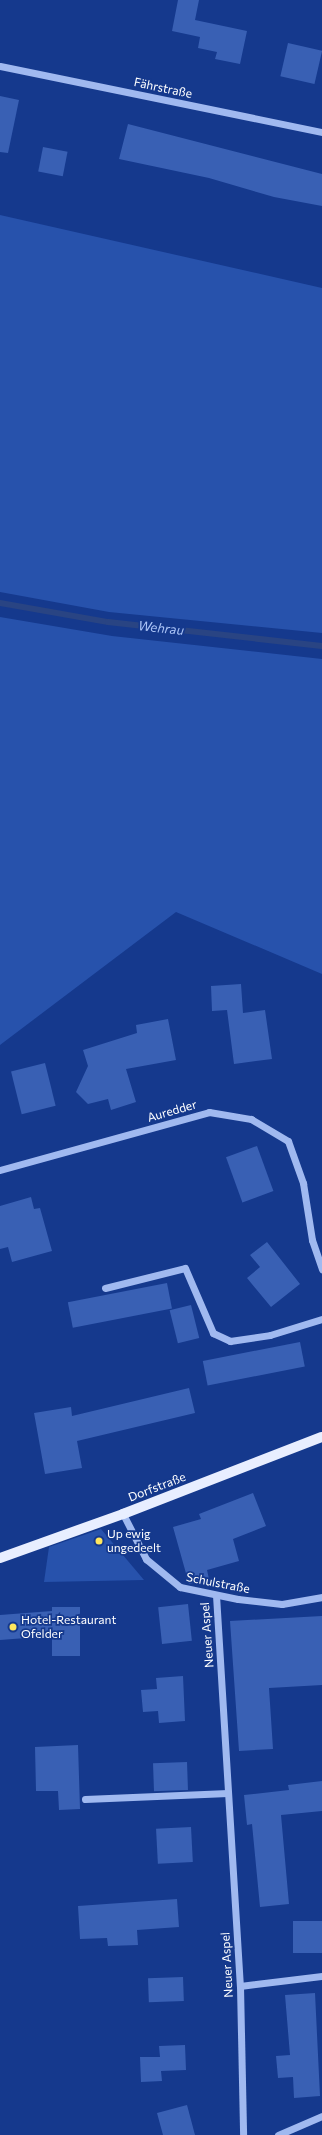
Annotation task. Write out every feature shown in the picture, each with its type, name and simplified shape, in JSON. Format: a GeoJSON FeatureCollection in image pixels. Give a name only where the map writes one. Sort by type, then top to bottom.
{"type":"FeatureCollection","features":[{"type":"Feature","properties":{"kind":"main road","name":"Dorfstraße"},"geometry":{"type":"LineString","coordinates":[[0,1558],[123,1514],[322,1437]]}},
{"type":"Feature","properties":{"kind":"street","name":"Fährstraße"},"geometry":{"type":"LineString","coordinates":[[0,66],[322,132]]}},
{"type":"Feature","properties":{"kind":"street","name":"Auredder"},"geometry":{"type":"LineString","coordinates":[[0,1170],[209,1112],[250,1119],[288,1141],[303,1183],[312,1240],[322,1269]]}},
{"type":"Feature","properties":{"kind":"street"},"geometry":{"type":"LineString","coordinates":[[105,1288],[185,1268],[214,1333],[230,1341],[270,1335],[322,1319]]}},
{"type":"Feature","properties":{"kind":"street","name":"Schulstraße"},"geometry":{"type":"LineString","coordinates":[[123,1514],[146,1560],[180,1588],[216,1595],[282,1604],[322,1597]]}},
{"type":"Feature","properties":{"kind":"street","name":"Neuer Aspel"},"geometry":{"type":"LineString","coordinates":[[216,1595],[240,1986],[243,2135]]}},
{"type":"Feature","properties":{"kind":"street"},"geometry":{"type":"LineString","coordinates":[[85,1799],[228,1793]]}},
{"type":"Feature","properties":{"kind":"street"},"geometry":{"type":"LineString","coordinates":[[240,1986],[322,1976]]}},
{"type":"Feature","properties":{"kind":"street"},"geometry":{"type":"LineString","coordinates":[[278,2135],[322,2116]]}},
{"type":"Feature","properties":{"kind":"shaded area"},"geometry":{"type":"Polygon","coordinates":[[[0,215],[322,288],[322,633],[109,612],[0,592],[0,215]]]}},
{"type":"Feature","properties":{"kind":"shaded area"},"geometry":{"type":"Polygon","coordinates":[[[0,617],[112,636],[322,659],[322,974],[176,912],[0,1045],[0,617]]]}},
{"type":"Feature","properties":{"kind":"shaded area"},"geometry":{"type":"Polygon","coordinates":[[[101,1529],[144,1580],[44,1582],[49,1547],[101,1529]]]}},
{"type":"Feature","properties":{"kind":"building"},"geometry":{"type":"Polygon","coordinates":[[[178,0],[199,0],[195,20],[247,31],[240,64],[215,59],[217,52],[198,48],[200,37],[172,31],[178,0]]]}},
{"type":"Feature","properties":{"kind":"building"},"geometry":{"type":"Polygon","coordinates":[[[288,43],[322,51],[314,84],[280,76],[288,43]]]}},
{"type":"Feature","properties":{"kind":"building"},"geometry":{"type":"Polygon","coordinates":[[[0,96],[19,100],[8,153],[0,152],[0,96]]]}},
{"type":"Feature","properties":{"kind":"building"},"geometry":{"type":"Polygon","coordinates":[[[128,124],[322,174],[322,206],[274,197],[209,178],[119,159],[128,124]]]}},
{"type":"Feature","properties":{"kind":"building"},"geometry":{"type":"Polygon","coordinates":[[[43,147],[68,152],[63,176],[38,172],[43,147]]]}},
{"type":"Feature","properties":{"kind":"building"},"geometry":{"type":"Polygon","coordinates":[[[241,984],[243,1013],[265,1010],[272,1059],[234,1064],[227,1010],[212,1011],[211,986],[241,984]]]}},
{"type":"Feature","properties":{"kind":"building"},"geometry":{"type":"Polygon","coordinates":[[[168,1019],[176,1060],[126,1069],[136,1102],[111,1110],[108,1099],[88,1104],[76,1092],[88,1066],[83,1050],[137,1033],[136,1025],[168,1019]]]}},
{"type":"Feature","properties":{"kind":"building"},"geometry":{"type":"Polygon","coordinates":[[[45,1063],[56,1106],[22,1114],[11,1071],[45,1063]]]}},
{"type":"Feature","properties":{"kind":"building"},"geometry":{"type":"Polygon","coordinates":[[[257,1146],[273,1191],[242,1202],[226,1157],[257,1146]]]}},
{"type":"Feature","properties":{"kind":"building"},"geometry":{"type":"Polygon","coordinates":[[[31,1197],[34,1209],[40,1208],[52,1251],[12,1262],[8,1247],[0,1249],[0,1206],[31,1197]]]}},
{"type":"Feature","properties":{"kind":"building"},"geometry":{"type":"Polygon","coordinates":[[[267,1242],[300,1284],[271,1307],[247,1278],[260,1267],[250,1255],[267,1242]]]}},
{"type":"Feature","properties":{"kind":"building"},"geometry":{"type":"Polygon","coordinates":[[[167,1283],[172,1309],[73,1328],[68,1302],[167,1283]]]}},
{"type":"Feature","properties":{"kind":"building"},"geometry":{"type":"Polygon","coordinates":[[[191,1305],[199,1338],[178,1343],[170,1310],[191,1305]]]}},
{"type":"Feature","properties":{"kind":"building"},"geometry":{"type":"Polygon","coordinates":[[[300,1342],[305,1367],[208,1385],[203,1361],[300,1342]]]}},
{"type":"Feature","properties":{"kind":"building"},"geometry":{"type":"Polygon","coordinates":[[[189,1388],[195,1413],[77,1441],[82,1468],[45,1474],[34,1413],[71,1407],[72,1416],[189,1388]]]}},
{"type":"Feature","properties":{"kind":"building"},"geometry":{"type":"Polygon","coordinates":[[[253,1493],[266,1526],[233,1539],[239,1561],[207,1570],[209,1579],[189,1584],[173,1527],[201,1519],[199,1514],[253,1493]]]}},
{"type":"Feature","properties":{"kind":"building"},"geometry":{"type":"Polygon","coordinates":[[[188,1604],[192,1641],[162,1644],[158,1607],[188,1604]]]}},
{"type":"Feature","properties":{"kind":"building"},"geometry":{"type":"Polygon","coordinates":[[[52,1607],[80,1607],[80,1656],[52,1656],[52,1636],[0,1640],[0,1615],[52,1611],[52,1607]]]}},
{"type":"Feature","properties":{"kind":"building"},"geometry":{"type":"Polygon","coordinates":[[[322,1616],[322,1685],[269,1688],[273,1749],[239,1751],[230,1621],[322,1616]]]}},
{"type":"Feature","properties":{"kind":"building"},"geometry":{"type":"Polygon","coordinates":[[[183,1676],[185,1721],[159,1723],[158,1711],[143,1712],[141,1690],[157,1689],[156,1678],[183,1676]]]}},
{"type":"Feature","properties":{"kind":"building"},"geometry":{"type":"Polygon","coordinates":[[[78,1745],[80,1809],[59,1810],[58,1791],[36,1791],[35,1747],[78,1745]]]}},
{"type":"Feature","properties":{"kind":"building"},"geometry":{"type":"Polygon","coordinates":[[[187,1762],[188,1790],[154,1791],[153,1763],[187,1762]]]}},
{"type":"Feature","properties":{"kind":"building"},"geometry":{"type":"Polygon","coordinates":[[[322,1781],[322,1811],[281,1815],[289,1904],[260,1907],[252,1824],[247,1825],[244,1795],[289,1790],[288,1785],[322,1781]]]}},
{"type":"Feature","properties":{"kind":"building"},"geometry":{"type":"Polygon","coordinates":[[[191,1827],[193,1862],[158,1864],[156,1829],[191,1827]]]}},
{"type":"Feature","properties":{"kind":"building"},"geometry":{"type":"Polygon","coordinates":[[[177,1899],[179,1927],[137,1930],[138,1945],[108,1946],[107,1938],[80,1939],[78,1906],[177,1899]]]}},
{"type":"Feature","properties":{"kind":"building"},"geometry":{"type":"Polygon","coordinates":[[[293,1921],[322,1921],[322,1953],[293,1953],[293,1921]]]}},
{"type":"Feature","properties":{"kind":"building"},"geometry":{"type":"Polygon","coordinates":[[[183,1977],[184,2001],[149,2002],[148,1978],[183,1977]]]}},
{"type":"Feature","properties":{"kind":"building"},"geometry":{"type":"Polygon","coordinates":[[[315,1993],[320,2096],[294,2098],[293,2077],[278,2078],[276,2056],[290,2055],[285,1995],[315,1993]]]}},
{"type":"Feature","properties":{"kind":"building"},"geometry":{"type":"Polygon","coordinates":[[[185,2045],[186,2070],[161,2071],[162,2081],[141,2082],[140,2057],[160,2057],[159,2046],[185,2045]]]}},
{"type":"Feature","properties":{"kind":"building"},"geometry":{"type":"Polygon","coordinates":[[[187,2105],[195,2135],[163,2135],[157,2113],[187,2105]]]}},
{"type":"Feature","properties":{"kind":"waterway","name":"Wehrau"},"geometry":{"type":"LineString","coordinates":[[0,603],[108,622],[322,646]]}},
{"type":"Feature","properties":{"kind":"place","name":"Up ewig ungedeelt"},"geometry":{"type":"Point","coordinates":[99,1541]}},
{"type":"Feature","properties":{"kind":"place","name":"Hotel-Restaurant Ofelder"},"geometry":{"type":"Point","coordinates":[13,1627]}}]}
